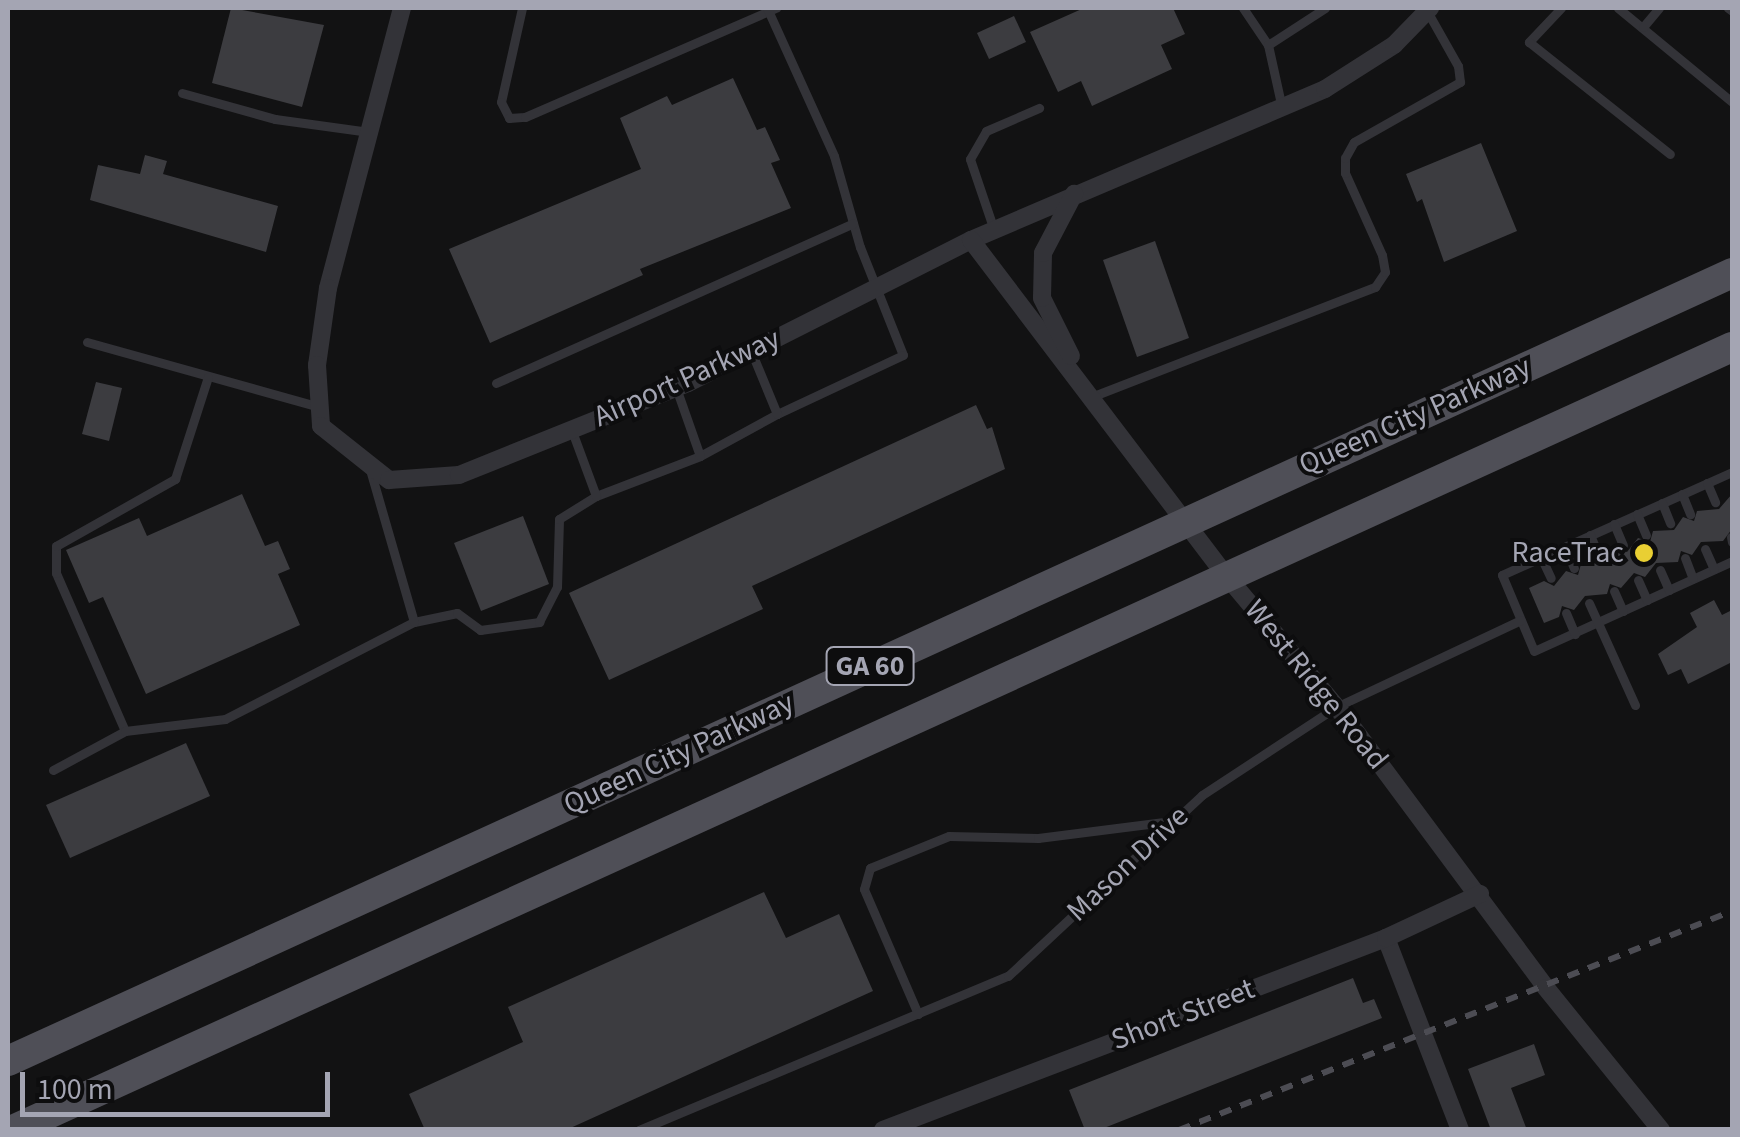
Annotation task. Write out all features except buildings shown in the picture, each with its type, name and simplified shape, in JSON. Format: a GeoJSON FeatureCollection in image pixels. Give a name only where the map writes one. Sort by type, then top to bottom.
{"type":"FeatureCollection","features":[{"type":"Feature","properties":{"kind":"main road","name":"Queen City Parkway"},"geometry":{"type":"LineString","coordinates":[[8,1060],[1732,273]]}},
{"type":"Feature","properties":{"kind":"main road","name":"Queen City Parkway"},"geometry":{"type":"LineString","coordinates":[[13,1130],[1224,574],[1732,348]]}},
{"type":"Feature","properties":{"kind":"street"},"geometry":{"type":"LineString","coordinates":[[320,407],[317,365],[328,288],[402,8]]}},
{"type":"Feature","properties":{"kind":"street","name":"Airport Parkway"},"geometry":{"type":"LineString","coordinates":[[320,407],[321,426],[390,480],[459,475],[676,388],[972,240],[1282,108],[1394,45],[1429,9]]}},
{"type":"Feature","properties":{"kind":"street"},"geometry":{"type":"LineString","coordinates":[[1074,194],[1043,253],[1042,298],[1091,397]]}},
{"type":"Feature","properties":{"kind":"street","name":"West Ridge Road"},"geometry":{"type":"LineString","coordinates":[[972,240],[1224,574],[1336,707],[1480,894],[1546,988],[1661,1130]]}},
{"type":"Feature","properties":{"kind":"street","name":"Short Street"},"geometry":{"type":"LineString","coordinates":[[883,1130],[1386,938],[1480,894]]}},
{"type":"Feature","properties":{"kind":"street"},"geometry":{"type":"LineString","coordinates":[[1386,938],[1460,1130]]}},
{"type":"Feature","properties":{"kind":"lane"},"geometry":{"type":"LineString","coordinates":[[52,770],[125,732],[225,719],[414,622],[458,613],[480,630],[539,622],[557,587],[559,520],[596,496],[700,456],[777,414],[903,355],[853,223],[834,156],[770,8],[526,117],[508,118],[501,102],[522,8]]}},
{"type":"Feature","properties":{"kind":"lane"},"geometry":{"type":"LineString","coordinates":[[1243,8],[1268,45],[1282,108]]}},
{"type":"Feature","properties":{"kind":"lane"},"geometry":{"type":"LineString","coordinates":[[1268,45],[1325,8]]}},
{"type":"Feature","properties":{"kind":"lane"},"geometry":{"type":"LineString","coordinates":[[1560,8],[1529,42],[1670,154]]}},
{"type":"Feature","properties":{"kind":"lane"},"geometry":{"type":"LineString","coordinates":[[1618,8],[1732,102]]}},
{"type":"Feature","properties":{"kind":"lane"},"geometry":{"type":"LineString","coordinates":[[1643,27],[1659,8]]}},
{"type":"Feature","properties":{"kind":"lane"},"geometry":{"type":"LineString","coordinates":[[1091,397],[1375,287],[1385,272],[1382,256],[1345,173],[1346,158],[1354,142],[1452,92],[1460,82],[1458,66],[1429,9]]}},
{"type":"Feature","properties":{"kind":"lane"},"geometry":{"type":"LineString","coordinates":[[182,93],[276,119],[370,132]]}},
{"type":"Feature","properties":{"kind":"lane"},"geometry":{"type":"LineString","coordinates":[[994,230],[970,159],[986,131],[1039,108]]}},
{"type":"Feature","properties":{"kind":"lane"},"geometry":{"type":"LineString","coordinates":[[496,383],[853,223]]}},
{"type":"Feature","properties":{"kind":"lane"},"geometry":{"type":"LineString","coordinates":[[86,342],[320,407]]}},
{"type":"Feature","properties":{"kind":"lane"},"geometry":{"type":"LineString","coordinates":[[751,352],[777,414]]}},
{"type":"Feature","properties":{"kind":"lane"},"geometry":{"type":"LineString","coordinates":[[125,732],[56,573],[56,546],[175,478],[208,377]]}},
{"type":"Feature","properties":{"kind":"lane"},"geometry":{"type":"LineString","coordinates":[[676,388],[700,456]]}},
{"type":"Feature","properties":{"kind":"lane"},"geometry":{"type":"LineString","coordinates":[[572,430],[596,496]]}},
{"type":"Feature","properties":{"kind":"lane"},"geometry":{"type":"LineString","coordinates":[[368,463],[414,622]]}},
{"type":"Feature","properties":{"kind":"lane"},"geometry":{"type":"LineString","coordinates":[[1732,472],[1502,575],[1534,651],[1732,561]]}},
{"type":"Feature","properties":{"kind":"lane"},"geometry":{"type":"LineString","coordinates":[[1707,483],[1715,502]]}},
{"type":"Feature","properties":{"kind":"lane"},"geometry":{"type":"LineString","coordinates":[[1682,494],[1690,514]]}},
{"type":"Feature","properties":{"kind":"lane"},"geometry":{"type":"LineString","coordinates":[[1662,503],[1670,523]]}},
{"type":"Feature","properties":{"kind":"lane"},"geometry":{"type":"LineString","coordinates":[[1637,514],[1646,534]]}},
{"type":"Feature","properties":{"kind":"lane"},"geometry":{"type":"LineString","coordinates":[[1614,524],[1623,545]]}},
{"type":"Feature","properties":{"kind":"lane"},"geometry":{"type":"LineString","coordinates":[[1590,536],[1598,556]]}},
{"type":"Feature","properties":{"kind":"lane"},"geometry":{"type":"LineString","coordinates":[[1564,547],[1574,568]]}},
{"type":"Feature","properties":{"kind":"lane"},"geometry":{"type":"LineString","coordinates":[[1705,549],[1714,569]]}},
{"type":"Feature","properties":{"kind":"lane"},"geometry":{"type":"LineString","coordinates":[[1541,558],[1551,578]]}},
{"type":"Feature","properties":{"kind":"lane"},"geometry":{"type":"LineString","coordinates":[[1685,558],[1694,579]]}},
{"type":"Feature","properties":{"kind":"lane"},"geometry":{"type":"LineString","coordinates":[[1660,570],[1669,590]]}},
{"type":"Feature","properties":{"kind":"lane"},"geometry":{"type":"LineString","coordinates":[[1638,580],[1647,600]]}},
{"type":"Feature","properties":{"kind":"lane"},"geometry":{"type":"LineString","coordinates":[[1614,591],[1624,611]]}},
{"type":"Feature","properties":{"kind":"lane"},"geometry":{"type":"LineString","coordinates":[[1589,603],[1635,705]]}},
{"type":"Feature","properties":{"kind":"lane"},"geometry":{"type":"LineString","coordinates":[[1566,613],[1575,634]]}},
{"type":"Feature","properties":{"kind":"lane","name":"Mason Drive"},"geometry":{"type":"LineString","coordinates":[[639,1130],[1008,976],[1202,794],[1336,707],[1520,620]]}},
{"type":"Feature","properties":{"kind":"lane"},"geometry":{"type":"LineString","coordinates":[[918,1014],[864,889],[870,868],[949,836],[1038,838],[1174,820]]}},
{"type":"Feature","properties":{"kind":"railway"},"geometry":{"type":"LineString","coordinates":[[1179,1130],[1732,911]]}},
{"type":"Feature","properties":{"kind":"place","name":"RaceTrac"},"geometry":{"type":"Point","coordinates":[1644,553]}}]}
